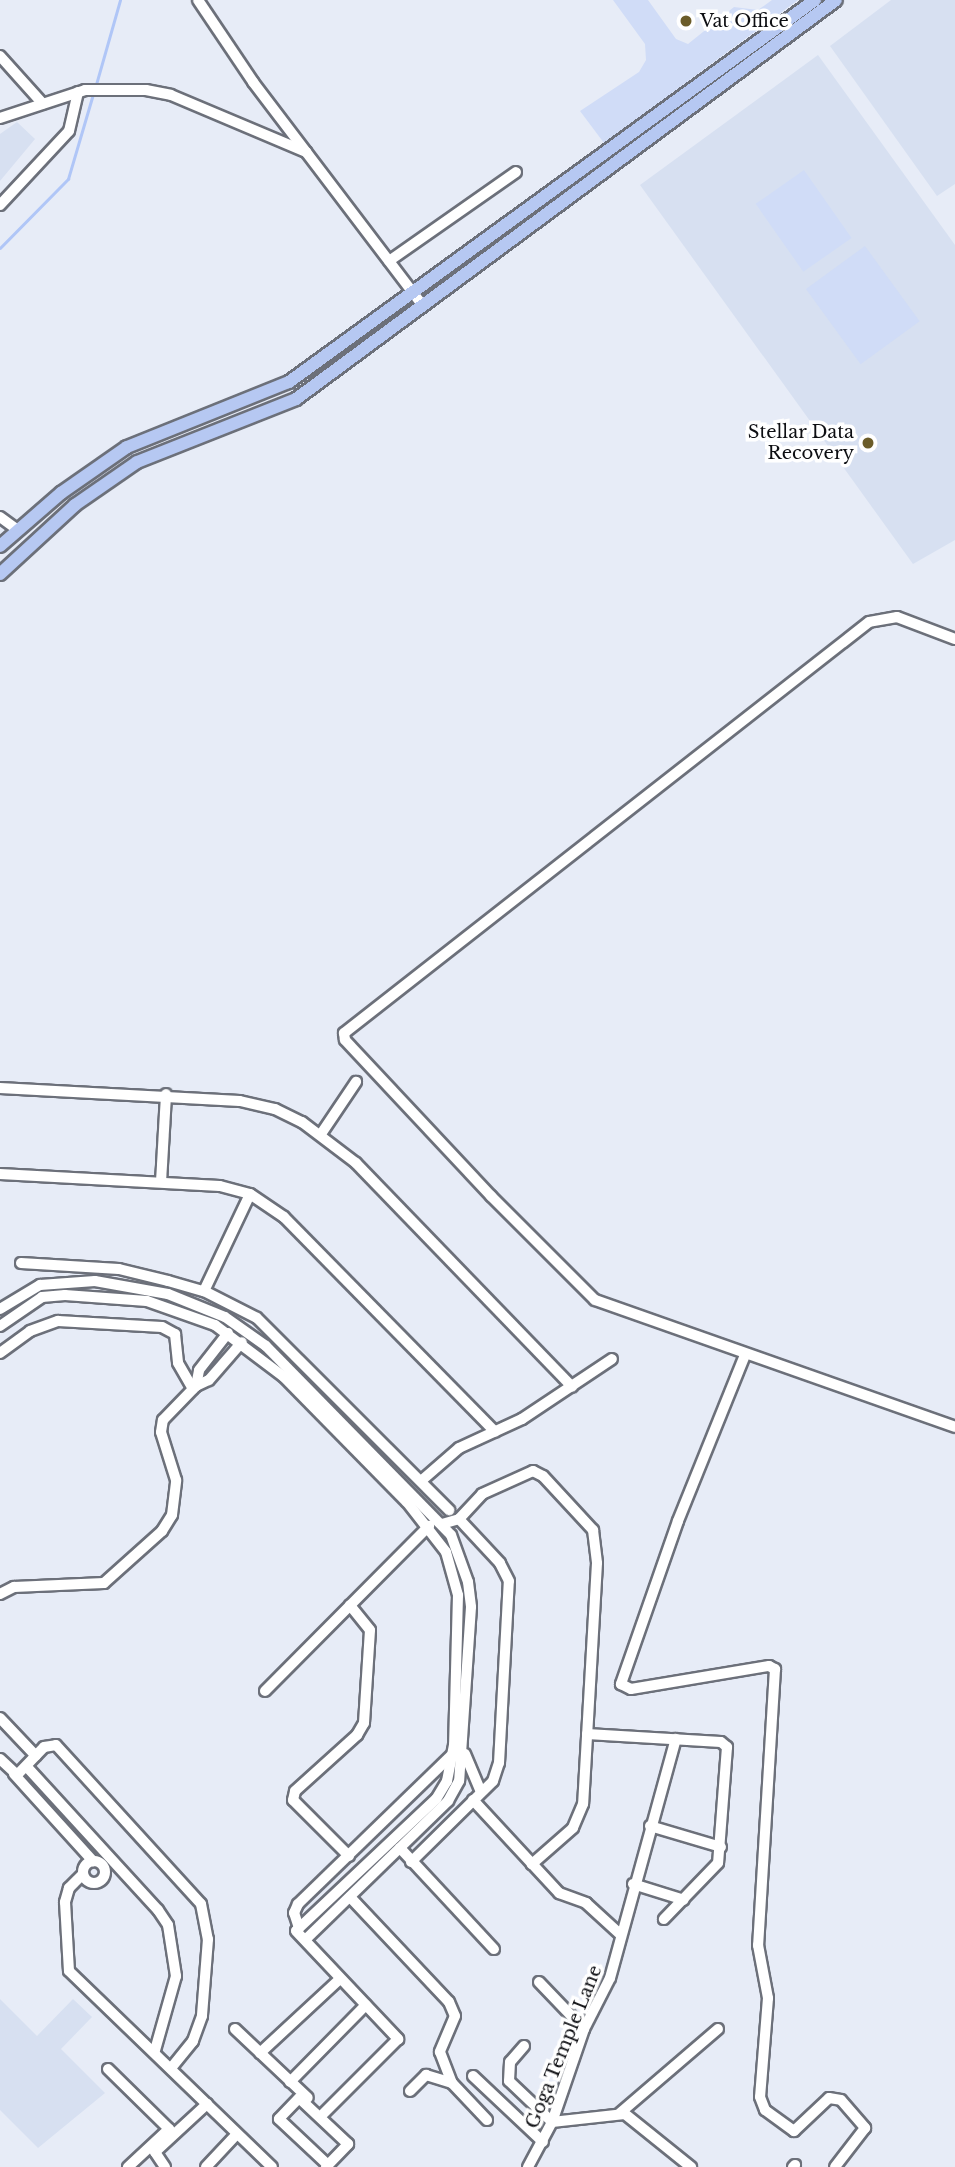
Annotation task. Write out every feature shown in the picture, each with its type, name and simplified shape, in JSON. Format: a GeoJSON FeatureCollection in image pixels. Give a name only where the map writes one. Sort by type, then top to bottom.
{"type":"FeatureCollection","features":[{"type":"Feature","properties":{"kind":"main road"},"geometry":{"type":"LineString","coordinates":[[0,546],[61,493],[127,447],[289,382],[815,0]]}},
{"type":"Feature","properties":{"kind":"main road"},"geometry":{"type":"LineString","coordinates":[[0,574],[75,505],[137,462],[296,399],[836,0]]}},
{"type":"Feature","properties":{"kind":"main road"},"geometry":{"type":"LineString","coordinates":[[181,425],[189,442]]}},
{"type":"Feature","properties":{"kind":"street"},"geometry":{"type":"LineString","coordinates":[[198,0],[307,152],[423,306]]}},
{"type":"Feature","properties":{"kind":"street"},"geometry":{"type":"LineString","coordinates":[[0,56],[43,104]]}},
{"type":"Feature","properties":{"kind":"street"},"geometry":{"type":"LineString","coordinates":[[0,118],[81,91],[108,88],[171,95],[307,152]]}},
{"type":"Feature","properties":{"kind":"street"},"geometry":{"type":"LineString","coordinates":[[0,205],[69,131],[81,91]]}},
{"type":"Feature","properties":{"kind":"street"},"geometry":{"type":"LineString","coordinates":[[389,261],[516,172]]}},
{"type":"Feature","properties":{"kind":"street"},"geometry":{"type":"LineString","coordinates":[[0,517],[18,530]]}},
{"type":"Feature","properties":{"kind":"street"},"geometry":{"type":"LineString","coordinates":[[955,639],[897,617],[869,622],[344,1032],[345,1040],[491,1196],[595,1300],[955,1427]]}},
{"type":"Feature","properties":{"kind":"street"},"geometry":{"type":"LineString","coordinates":[[321,1134],[356,1082]]}},
{"type":"Feature","properties":{"kind":"street"},"geometry":{"type":"LineString","coordinates":[[0,1087],[166,1094],[258,1104],[321,1134],[356,1163],[572,1387]]}},
{"type":"Feature","properties":{"kind":"street"},"geometry":{"type":"LineString","coordinates":[[161,1182],[166,1094]]}},
{"type":"Feature","properties":{"kind":"street"},"geometry":{"type":"LineString","coordinates":[[0,1174],[220,1186],[250,1194],[284,1217],[495,1432]]}},
{"type":"Feature","properties":{"kind":"street"},"geometry":{"type":"LineString","coordinates":[[194,1315],[250,1194]]}},
{"type":"Feature","properties":{"kind":"street"},"geometry":{"type":"LineString","coordinates":[[21,1263],[119,1269],[204,1291],[257,1318],[280,1337],[449,1510]]}},
{"type":"Feature","properties":{"kind":"street"},"geometry":{"type":"LineString","coordinates":[[0,1309],[27,1290],[56,1282],[116,1284],[199,1304],[244,1328],[407,1495],[446,1552],[458,1595],[459,1753],[477,1796],[531,1864],[559,1893],[586,1903],[621,1935]]}},
{"type":"Feature","properties":{"kind":"street"},"geometry":{"type":"LineString","coordinates":[[0,1326],[42,1297],[65,1295],[120,1296],[194,1315],[236,1337],[284,1377],[407,1495],[442,1524],[460,1556],[471,1607],[455,1791],[305,1940]]}},
{"type":"Feature","properties":{"kind":"street"},"geometry":{"type":"LineString","coordinates":[[0,1353],[30,1331],[58,1321],[162,1327],[175,1334],[178,1363],[194,1387]]}},
{"type":"Feature","properties":{"kind":"street"},"geometry":{"type":"LineString","coordinates":[[0,1594],[14,1587],[104,1583],[162,1531],[172,1515],[176,1480],[161,1426],[194,1387],[199,1370],[244,1328]]}},
{"type":"Feature","properties":{"kind":"street"},"geometry":{"type":"LineString","coordinates":[[194,1387],[204,1384],[236,1337]]}},
{"type":"Feature","properties":{"kind":"street"},"geometry":{"type":"LineString","coordinates":[[745,1355],[678,1521],[621,1684],[631,1689],[769,1666],[775,1669],[758,1945],[768,1992],[760,2097],[763,2108],[794,2131],[829,2098],[841,2100],[865,2128],[835,2167]]}},
{"type":"Feature","properties":{"kind":"street"},"geometry":{"type":"LineString","coordinates":[[407,1495],[459,1448],[495,1432],[572,1387],[612,1359]]}},
{"type":"Feature","properties":{"kind":"street"},"geometry":{"type":"LineString","coordinates":[[442,1524],[459,1519],[482,1494],[533,1471],[588,1520],[597,1563],[579,1818],[531,1864]]}},
{"type":"Feature","properties":{"kind":"street"},"geometry":{"type":"LineString","coordinates":[[411,1862],[496,1776],[499,1763],[509,1581],[500,1563],[459,1519]]}},
{"type":"Feature","properties":{"kind":"street"},"geometry":{"type":"LineString","coordinates":[[265,1691],[429,1526]]}},
{"type":"Feature","properties":{"kind":"street"},"geometry":{"type":"LineString","coordinates":[[349,1856],[294,1804],[293,1796],[357,1735],[364,1723],[370,1630],[350,1605]]}},
{"type":"Feature","properties":{"kind":"street"},"geometry":{"type":"LineString","coordinates":[[0,1718],[36,1756]]}},
{"type":"Feature","properties":{"kind":"street"},"geometry":{"type":"LineString","coordinates":[[587,1734],[721,1742],[727,1747],[721,1847],[713,1873],[664,1919]]}},
{"type":"Feature","properties":{"kind":"street","name":"Goga Temple Lane"},"geometry":{"type":"LineString","coordinates":[[528,2167],[552,2122],[584,2029],[610,1978],[633,1884],[676,1740]]}},
{"type":"Feature","properties":{"kind":"street"},"geometry":{"type":"LineString","coordinates":[[14,1774],[26,1768],[49,1744],[56,1745],[201,1903],[208,1939],[202,2016],[193,2041],[172,2067]]}},
{"type":"Feature","properties":{"kind":"street"},"geometry":{"type":"LineString","coordinates":[[324,2113],[397,2043],[396,2035],[305,1940],[298,1929],[294,1913],[298,1904],[459,1753]]}},
{"type":"Feature","properties":{"kind":"street"},"geometry":{"type":"LineString","coordinates":[[298,1929],[436,1799],[459,1753]]}},
{"type":"Feature","properties":{"kind":"street"},"geometry":{"type":"LineString","coordinates":[[0,1759],[93,1861],[103,1866],[102,1879],[89,1882],[83,1874]]}},
{"type":"Feature","properties":{"kind":"street"},"geometry":{"type":"LineString","coordinates":[[26,1768],[159,1910],[168,1925],[176,1976],[155,2050]]}},
{"type":"Feature","properties":{"kind":"street"},"geometry":{"type":"LineString","coordinates":[[650,1826],[721,1847]]}},
{"type":"Feature","properties":{"kind":"street"},"geometry":{"type":"LineString","coordinates":[[400,1848],[494,1949]]}},
{"type":"Feature","properties":{"kind":"street"},"geometry":{"type":"LineString","coordinates":[[93,1861],[69,1888],[65,1902],[66,1965],[272,2167]]}},
{"type":"Feature","properties":{"kind":"street"},"geometry":{"type":"LineString","coordinates":[[633,1884],[684,1900]]}},
{"type":"Feature","properties":{"kind":"street"},"geometry":{"type":"LineString","coordinates":[[350,1897],[455,2011],[439,2052],[452,2084],[487,2120]]}},
{"type":"Feature","properties":{"kind":"street"},"geometry":{"type":"LineString","coordinates":[[260,2053],[340,1979]]}},
{"type":"Feature","properties":{"kind":"street"},"geometry":{"type":"LineString","coordinates":[[539,1982],[584,2029]]}},
{"type":"Feature","properties":{"kind":"street"},"geometry":{"type":"LineString","coordinates":[[290,2082],[366,2006]]}},
{"type":"Feature","properties":{"kind":"street"},"geometry":{"type":"LineString","coordinates":[[234,2029],[345,2134]]}},
{"type":"Feature","properties":{"kind":"street"},"geometry":{"type":"LineString","coordinates":[[620,2113],[718,2029]]}},
{"type":"Feature","properties":{"kind":"street"},"geometry":{"type":"LineString","coordinates":[[524,2046],[510,2062],[509,2081],[552,2122],[620,2113],[638,2120],[691,2167]]}},
{"type":"Feature","properties":{"kind":"street"},"geometry":{"type":"LineString","coordinates":[[108,2068],[169,2129],[128,2167]]}},
{"type":"Feature","properties":{"kind":"street"},"geometry":{"type":"LineString","coordinates":[[410,2091],[429,2074],[452,2084]]}},
{"type":"Feature","properties":{"kind":"street"},"geometry":{"type":"LineString","coordinates":[[474,2076],[543,2142]]}},
{"type":"Feature","properties":{"kind":"street"},"geometry":{"type":"LineString","coordinates":[[299,2098],[348,2144],[327,2166],[279,2119],[299,2098]]}},
{"type":"Feature","properties":{"kind":"street"},"geometry":{"type":"LineString","coordinates":[[165,2167],[155,2152],[207,2104]]}},
{"type":"Feature","properties":{"kind":"street"},"geometry":{"type":"LineString","coordinates":[[206,2167],[237,2134]]}},
{"type":"Feature","properties":{"kind":"shaded area"},"geometry":{"type":"Polygon","coordinates":[[[613,0],[648,0],[676,39],[688,44],[734,7],[758,10],[772,0],[798,0],[604,143],[580,111],[639,72],[646,60],[645,44],[613,0]]]}},
{"type":"Feature","properties":{"kind":"shaded area"},"geometry":{"type":"Polygon","coordinates":[[[891,0],[955,0],[955,184],[937,196],[830,46],[891,0]]]}},
{"type":"Feature","properties":{"kind":"shaded area"},"geometry":{"type":"Polygon","coordinates":[[[818,55],[955,245],[955,540],[913,564],[640,185],[818,55]]]}},
{"type":"Feature","properties":{"kind":"shaded area"},"geometry":{"type":"Polygon","coordinates":[[[17,122],[35,139],[0,181],[0,134],[17,122]]]}},
{"type":"Feature","properties":{"kind":"shaded area"},"geometry":{"type":"Polygon","coordinates":[[[804,170],[852,238],[803,272],[756,204],[804,170]]]}},
{"type":"Feature","properties":{"kind":"shaded area"},"geometry":{"type":"Polygon","coordinates":[[[865,246],[920,321],[861,364],[806,289],[865,246]]]}},
{"type":"Feature","properties":{"kind":"shaded area"},"geometry":{"type":"Polygon","coordinates":[[[0,1999],[37,2036],[73,1999],[92,2017],[61,2049],[105,2093],[38,2148],[0,2110],[0,1999]]]}},
{"type":"Feature","properties":{"kind":"waterway"},"geometry":{"type":"LineString","coordinates":[[95,88],[120,0]]}},
{"type":"Feature","properties":{"kind":"waterway"},"geometry":{"type":"LineString","coordinates":[[0,248],[68,179],[93,94]]}},
{"type":"Feature","properties":{"kind":"place","name":"Vat Office"},"geometry":{"type":"Point","coordinates":[686,21]}},
{"type":"Feature","properties":{"kind":"place","name":"Stellar Data Recovery"},"geometry":{"type":"Point","coordinates":[868,443]}}]}
